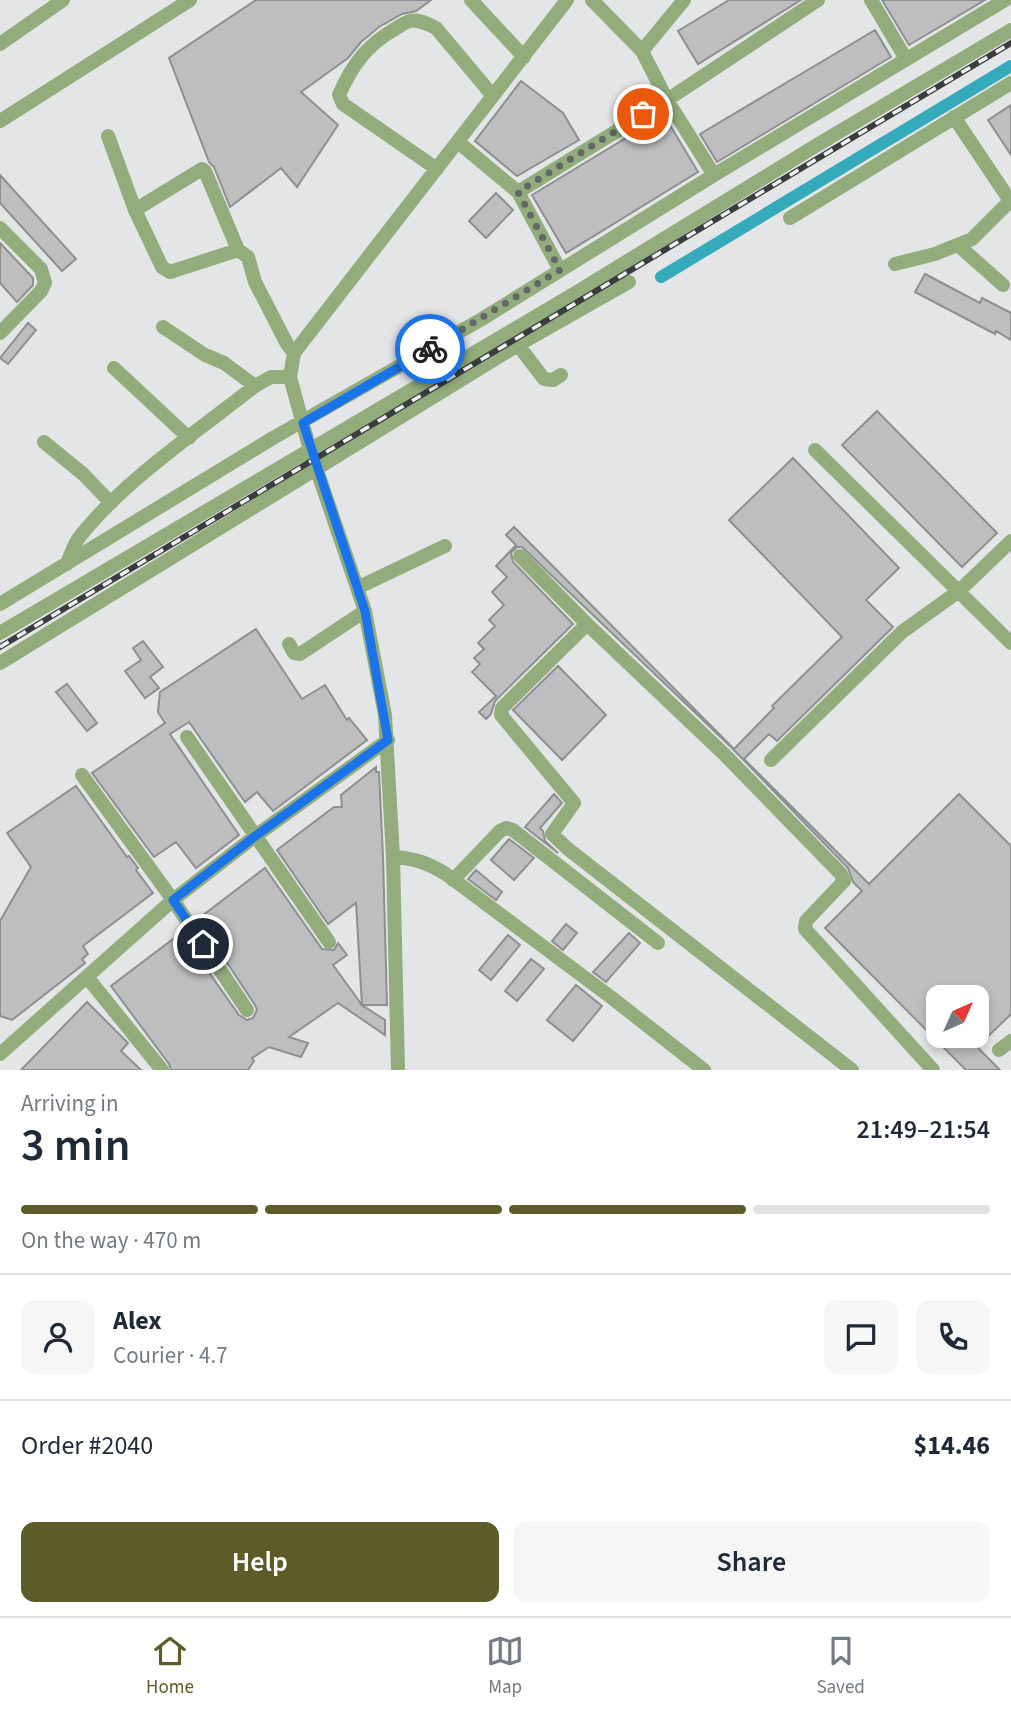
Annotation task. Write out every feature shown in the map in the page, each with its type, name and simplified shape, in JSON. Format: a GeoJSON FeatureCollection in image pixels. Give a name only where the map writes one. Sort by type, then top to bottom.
{"type":"FeatureCollection","features":[{"type":"Feature","properties":{"kind":"street"},"geometry":{"type":"LineString","coordinates":[[0,44],[63,0]]}},
{"type":"Feature","properties":{"kind":"street"},"geometry":{"type":"LineString","coordinates":[[0,121],[190,0]]}},
{"type":"Feature","properties":{"kind":"street"},"geometry":{"type":"LineString","coordinates":[[471,0],[524,57]]}},
{"type":"Feature","properties":{"kind":"street"},"geometry":{"type":"LineString","coordinates":[[398,1070],[388,740],[365,611],[310,450],[290,377],[294,353],[567,0]]}},
{"type":"Feature","properties":{"kind":"street"},"geometry":{"type":"LineString","coordinates":[[592,0],[642,51],[667,100],[714,175]]}},
{"type":"Feature","properties":{"kind":"street"},"geometry":{"type":"LineString","coordinates":[[642,51],[684,0]]}},
{"type":"Feature","properties":{"kind":"street"},"geometry":{"type":"LineString","coordinates":[[518,192],[667,100],[818,0]]}},
{"type":"Feature","properties":{"kind":"street"},"geometry":{"type":"LineString","coordinates":[[871,0],[906,59]]}},
{"type":"Feature","properties":{"kind":"street"},"geometry":{"type":"LineString","coordinates":[[0,604],[273,438],[482,319],[714,175],[1005,0]]}},
{"type":"Feature","properties":{"kind":"street"},"geometry":{"type":"LineString","coordinates":[[437,169],[343,104],[339,95],[344,83],[368,48],[375,41],[410,21],[423,21],[436,28],[493,96]]}},
{"type":"Feature","properties":{"kind":"street"},"geometry":{"type":"LineString","coordinates":[[4,623],[310,450],[1011,30]]}},
{"type":"Feature","properties":{"kind":"street"},"geometry":{"type":"LineString","coordinates":[[790,218],[1011,83]]}},
{"type":"Feature","properties":{"kind":"street"},"geometry":{"type":"LineString","coordinates":[[895,264],[959,246],[972,239],[1011,201],[954,117]]}},
{"type":"Feature","properties":{"kind":"street"},"geometry":{"type":"LineString","coordinates":[[108,136],[135,210],[165,270],[170,272],[238,250]]}},
{"type":"Feature","properties":{"kind":"street"},"geometry":{"type":"LineString","coordinates":[[458,142],[518,192],[560,270]]}},
{"type":"Feature","properties":{"kind":"street"},"geometry":{"type":"LineString","coordinates":[[135,210],[198,169],[205,171],[238,250],[248,257],[256,282],[294,353]]}},
{"type":"Feature","properties":{"kind":"street"},"geometry":{"type":"LineString","coordinates":[[0,228],[7,232],[41,269],[45,283],[41,291],[0,333]]}},
{"type":"Feature","properties":{"kind":"street"},"geometry":{"type":"LineString","coordinates":[[959,246],[1003,285]]}},
{"type":"Feature","properties":{"kind":"street"},"geometry":{"type":"LineString","coordinates":[[0,663],[518,345],[629,282]]}},
{"type":"Feature","properties":{"kind":"street"},"geometry":{"type":"LineString","coordinates":[[163,327],[205,355],[224,363],[255,386]]}},
{"type":"Feature","properties":{"kind":"street"},"geometry":{"type":"LineString","coordinates":[[518,345],[544,379],[553,380],[561,375]]}},
{"type":"Feature","properties":{"kind":"street"},"geometry":{"type":"LineString","coordinates":[[114,368],[189,438]]}},
{"type":"Feature","properties":{"kind":"street"},"geometry":{"type":"LineString","coordinates":[[67,564],[81,535],[111,503],[255,386],[271,377],[290,377]]}},
{"type":"Feature","properties":{"kind":"street"},"geometry":{"type":"LineString","coordinates":[[44,442],[83,474],[111,503]]}},
{"type":"Feature","properties":{"kind":"street"},"geometry":{"type":"LineString","coordinates":[[816,450],[1011,643]]}},
{"type":"Feature","properties":{"kind":"street"},"geometry":{"type":"LineString","coordinates":[[771,760],[902,632],[959,591],[1011,541]]}},
{"type":"Feature","properties":{"kind":"street"},"geometry":{"type":"LineString","coordinates":[[357,588],[445,546]]}},
{"type":"Feature","properties":{"kind":"street"},"geometry":{"type":"LineString","coordinates":[[520,556],[724,755],[841,874],[844,881],[806,920],[805,929],[933,1070]]}},
{"type":"Feature","properties":{"kind":"street"},"geometry":{"type":"LineString","coordinates":[[289,644],[294,653],[300,654],[365,611]]}},
{"type":"Feature","properties":{"kind":"street"},"geometry":{"type":"LineString","coordinates":[[587,624],[502,708],[501,715],[574,803],[552,834],[589,866],[852,1070]]}},
{"type":"Feature","properties":{"kind":"street"},"geometry":{"type":"LineString","coordinates":[[187,737],[329,942]]}},
{"type":"Feature","properties":{"kind":"street"},"geometry":{"type":"LineString","coordinates":[[0,1054],[173,900],[254,837],[388,740]]}},
{"type":"Feature","properties":{"kind":"street"},"geometry":{"type":"LineString","coordinates":[[82,775],[173,900],[247,1010]]}},
{"type":"Feature","properties":{"kind":"street"},"geometry":{"type":"LineString","coordinates":[[453,880],[506,828],[523,838],[659,943]]}},
{"type":"Feature","properties":{"kind":"street"},"geometry":{"type":"LineString","coordinates":[[393,857],[409,857],[429,863],[612,998],[704,1070]]}},
{"type":"Feature","properties":{"kind":"street"},"geometry":{"type":"LineString","coordinates":[[87,977],[162,1070]]}},
{"type":"Feature","properties":{"kind":"building"},"geometry":{"type":"Polygon","coordinates":[[[256,0],[431,0],[416,11],[402,14],[379,27],[361,42],[348,58],[301,92],[338,125],[297,187],[281,168],[230,207],[214,167],[209,162],[169,58],[256,0]]]}},
{"type":"Feature","properties":{"kind":"building"},"geometry":{"type":"Polygon","coordinates":[[[729,0],[801,0],[698,64],[678,31],[729,0]]]}},
{"type":"Feature","properties":{"kind":"building"},"geometry":{"type":"Polygon","coordinates":[[[882,0],[985,0],[909,45],[882,0]]]}},
{"type":"Feature","properties":{"kind":"building"},"geometry":{"type":"Polygon","coordinates":[[[875,30],[891,57],[717,162],[700,134],[875,30]]]}},
{"type":"Feature","properties":{"kind":"building"},"geometry":{"type":"Polygon","coordinates":[[[521,81],[563,113],[579,140],[517,176],[475,141],[521,81]]]}},
{"type":"Feature","properties":{"kind":"building"},"geometry":{"type":"Polygon","coordinates":[[[1011,105],[1011,155],[988,120],[1011,105]]]}},
{"type":"Feature","properties":{"kind":"building"},"geometry":{"type":"Polygon","coordinates":[[[664,115],[698,172],[566,253],[532,195],[664,115]]]}},
{"type":"Feature","properties":{"kind":"building"},"geometry":{"type":"Polygon","coordinates":[[[0,175],[76,259],[62,271],[0,203],[0,175]]]}},
{"type":"Feature","properties":{"kind":"building"},"geometry":{"type":"Polygon","coordinates":[[[496,193],[513,210],[486,238],[469,221],[496,193]]]}},
{"type":"Feature","properties":{"kind":"building"},"geometry":{"type":"Polygon","coordinates":[[[0,243],[33,278],[33,285],[17,302],[0,283],[0,243]]]}},
{"type":"Feature","properties":{"kind":"building"},"geometry":{"type":"Polygon","coordinates":[[[925,274],[980,303],[982,298],[1011,313],[1011,340],[915,292],[925,274]]]}},
{"type":"Feature","properties":{"kind":"building"},"geometry":{"type":"Polygon","coordinates":[[[28,323],[36,330],[8,364],[0,358],[28,323]]]}},
{"type":"Feature","properties":{"kind":"building"},"geometry":{"type":"Polygon","coordinates":[[[877,411],[997,533],[962,567],[842,445],[877,411]]]}},
{"type":"Feature","properties":{"kind":"building"},"geometry":{"type":"Polygon","coordinates":[[[793,458],[899,568],[866,600],[893,627],[777,741],[769,734],[744,759],[869,884],[959,794],[1011,846],[1011,1014],[989,1035],[989,985],[926,985],[926,1030],[825,928],[862,891],[853,882],[848,868],[732,748],[522,547],[517,547],[511,553],[513,562],[573,624],[495,701],[491,714],[486,719],[479,712],[496,696],[472,672],[480,664],[474,658],[484,649],[478,643],[495,626],[489,620],[504,605],[492,592],[507,577],[496,566],[516,545],[506,535],[514,527],[734,749],[774,708],[772,706],[842,637],[729,520],[793,458]]]}},
{"type":"Feature","properties":{"kind":"building"},"geometry":{"type":"Polygon","coordinates":[[[256,629],[302,699],[325,685],[347,720],[349,718],[367,740],[273,811],[257,792],[245,802],[189,722],[170,734],[239,835],[196,868],[176,842],[154,857],[92,773],[165,723],[158,712],[160,692],[256,629]]]}},
{"type":"Feature","properties":{"kind":"building"},"geometry":{"type":"Polygon","coordinates":[[[143,641],[163,667],[150,677],[159,688],[145,698],[125,671],[141,660],[133,648],[143,641]]]}},
{"type":"Feature","properties":{"kind":"building"},"geometry":{"type":"Polygon","coordinates":[[[558,666],[606,715],[562,760],[513,710],[558,666]]]}},
{"type":"Feature","properties":{"kind":"building"},"geometry":{"type":"Polygon","coordinates":[[[67,684],[97,723],[87,731],[56,692],[67,684]]]}},
{"type":"Feature","properties":{"kind":"building"},"geometry":{"type":"Polygon","coordinates":[[[376,767],[376,772],[379,772],[383,857],[387,1005],[362,1005],[356,903],[328,924],[277,850],[334,807],[342,807],[341,795],[376,767]]]}},
{"type":"Feature","properties":{"kind":"building"},"geometry":{"type":"Polygon","coordinates":[[[76,786],[127,857],[129,856],[138,868],[136,870],[153,893],[83,946],[88,954],[82,959],[85,963],[12,1020],[0,1016],[0,921],[31,867],[7,833],[76,786]]]}},
{"type":"Feature","properties":{"kind":"building"},"geometry":{"type":"Polygon","coordinates":[[[554,794],[562,803],[540,828],[545,841],[558,853],[525,827],[554,794]]]}},
{"type":"Feature","properties":{"kind":"building"},"geometry":{"type":"Polygon","coordinates":[[[509,839],[534,858],[514,880],[491,860],[509,839]]]}},
{"type":"Feature","properties":{"kind":"building"},"geometry":{"type":"Polygon","coordinates":[[[265,868],[322,949],[334,950],[338,943],[347,955],[333,965],[362,1005],[385,1020],[385,1035],[338,1003],[289,1037],[308,1043],[301,1057],[269,1047],[252,1058],[254,1061],[248,1070],[171,1070],[111,986],[181,933],[239,1015],[247,1020],[253,1018],[257,1010],[255,1005],[198,919],[265,868]]]}},
{"type":"Feature","properties":{"kind":"building"},"geometry":{"type":"Polygon","coordinates":[[[476,870],[502,892],[496,900],[468,879],[476,870]]]}},
{"type":"Feature","properties":{"kind":"building"},"geometry":{"type":"Polygon","coordinates":[[[566,924],[577,933],[563,950],[552,941],[566,924]]]}},
{"type":"Feature","properties":{"kind":"building"},"geometry":{"type":"Polygon","coordinates":[[[629,933],[640,943],[606,982],[593,972],[629,933]]]}},
{"type":"Feature","properties":{"kind":"building"},"geometry":{"type":"Polygon","coordinates":[[[508,935],[520,945],[491,980],[479,970],[508,935]]]}},
{"type":"Feature","properties":{"kind":"building"},"geometry":{"type":"Polygon","coordinates":[[[531,959],[544,969],[517,1001],[505,991],[531,959]]]}},
{"type":"Feature","properties":{"kind":"building"},"geometry":{"type":"Polygon","coordinates":[[[576,985],[602,1006],[573,1041],[547,1020],[576,985]]]}},
{"type":"Feature","properties":{"kind":"building"},"geometry":{"type":"Polygon","coordinates":[[[87,1002],[128,1043],[121,1051],[141,1070],[21,1070],[87,1002]]]}},
{"type":"Feature","properties":{"kind":"building"},"geometry":{"type":"Polygon","coordinates":[[[944,1048],[978,1048],[1000,1070],[966,1070],[944,1048]]]}},
{"type":"Feature","properties":{"kind":"waterway"},"geometry":{"type":"LineString","coordinates":[[661,277],[1011,66]]}},
{"type":"Feature","properties":{"kind":"railway"},"geometry":{"type":"LineString","coordinates":[[0,647],[1011,43]]}},
{"type":"Feature","properties":{"kind":"way so far"},"geometry":{"type":"LineString","coordinates":[[430,349],[560,270],[518,192],[643,114]]}},
{"type":"Feature","properties":{"kind":"route"},"geometry":{"type":"LineString","coordinates":[[203,944],[173,900],[254,837],[388,740],[365,611],[303,423],[430,349]]}}]}
